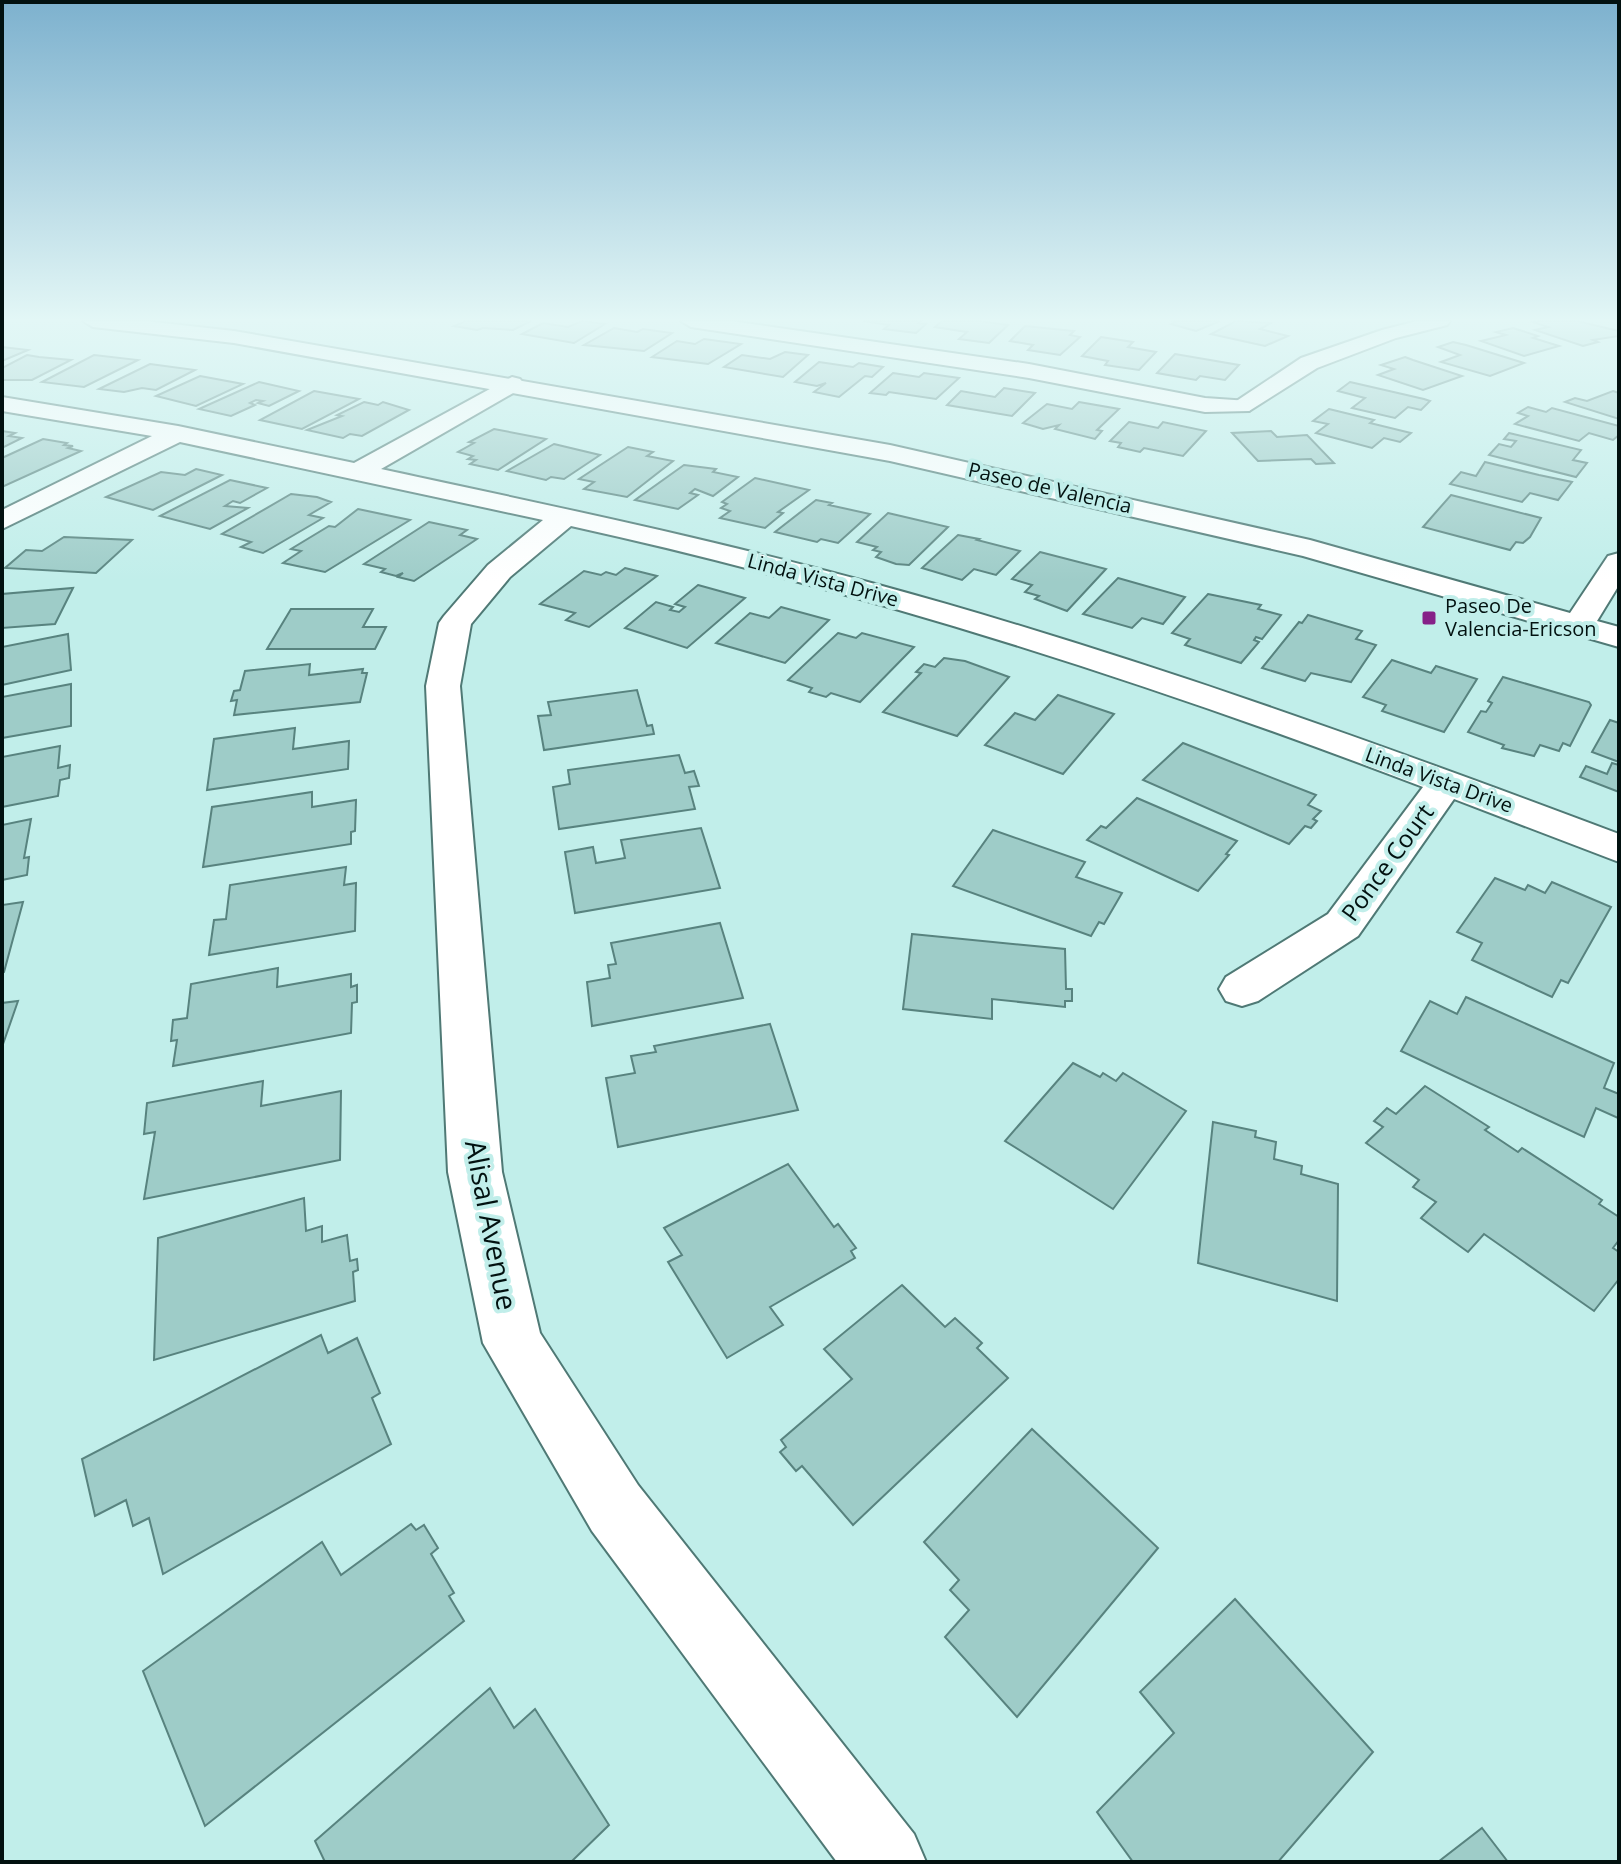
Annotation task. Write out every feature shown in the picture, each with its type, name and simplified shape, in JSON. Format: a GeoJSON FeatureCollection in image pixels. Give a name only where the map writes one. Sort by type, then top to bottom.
{"type":"FeatureCollection","features":[{"type":"Feature","properties":{"kind":"street","name":"Linda Vista Drive"},"geometry":{"type":"LineString","coordinates":[[26,408],[178,433],[753,560],[951,615],[1153,679],[1447,782],[1619,849]]}},
{"type":"Feature","properties":{"kind":"street"},"geometry":{"type":"LineString","coordinates":[[358,472],[470,408]]}},
{"type":"Feature","properties":{"kind":"street","name":"Paseo de Valencia"},"geometry":{"type":"LineString","coordinates":[[643,408],[890,453],[1058,489],[1310,549],[1579,623],[1619,637]]}},
{"type":"Feature","properties":{"kind":"street"},"geometry":{"type":"LineString","coordinates":[[2,521],[178,433]]}},
{"type":"Feature","properties":{"kind":"street","name":"Alisal Avenue"},"geometry":{"type":"LineString","coordinates":[[565,517],[499,571],[455,623],[443,686],[475,1172],[513,1343],[615,1508],[886,1862]]}},
{"type":"Feature","properties":{"kind":"street"},"geometry":{"type":"LineString","coordinates":[[1579,623],[1619,562]]}},
{"type":"Feature","properties":{"kind":"street","name":"Ponce Court"},"geometry":{"type":"LineString","coordinates":[[1242,989],[1343,925],[1447,782]]}},
{"type":"Feature","properties":{"kind":"building"},"geometry":{"type":"Polygon","coordinates":[[[201,408],[248,408],[231,416],[199,409],[201,408]]]}},
{"type":"Feature","properties":{"kind":"building"},"geometry":{"type":"Polygon","coordinates":[[[282,408],[342,408],[302,429],[260,420],[282,408]]]}},
{"type":"Feature","properties":{"kind":"building"},"geometry":{"type":"Polygon","coordinates":[[[352,408],[409,410],[362,436],[350,434],[343,438],[307,430],[342,416],[337,415],[352,408]]]}},
{"type":"Feature","properties":{"kind":"building"},"geometry":{"type":"Polygon","coordinates":[[[965,408],[1020,408],[1012,416],[965,408]]]}},
{"type":"Feature","properties":{"kind":"building"},"geometry":{"type":"Polygon","coordinates":[[[1042,408],[1119,409],[1097,430],[1102,431],[1095,439],[1055,429],[1059,425],[1043,429],[1023,423],[1042,408]]]}},
{"type":"Feature","properties":{"kind":"building"},"geometry":{"type":"Polygon","coordinates":[[[1352,408],[1407,408],[1395,418],[1352,408]]]}},
{"type":"Feature","properties":{"kind":"building"},"geometry":{"type":"Polygon","coordinates":[[[1526,408],[1546,412],[1552,408],[1619,426],[1619,435],[1613,440],[1589,433],[1579,441],[1515,424],[1528,416],[1518,413],[1526,408]]]}},
{"type":"Feature","properties":{"kind":"building"},"geometry":{"type":"Polygon","coordinates":[[[1584,408],[1619,408],[1619,419],[1584,408]]]}},
{"type":"Feature","properties":{"kind":"building"},"geometry":{"type":"Polygon","coordinates":[[[1329,409],[1411,433],[1400,442],[1384,438],[1372,448],[1316,433],[1328,424],[1313,421],[1329,409]]]}},
{"type":"Feature","properties":{"kind":"building"},"geometry":{"type":"Polygon","coordinates":[[[1129,422],[1158,428],[1163,422],[1206,431],[1183,456],[1144,448],[1140,452],[1118,447],[1121,443],[1110,441],[1129,422]]]}},
{"type":"Feature","properties":{"kind":"building"},"geometry":{"type":"Polygon","coordinates":[[[494,429],[546,439],[498,470],[470,464],[476,460],[468,459],[473,456],[458,452],[474,443],[469,442],[494,429]]]}},
{"type":"Feature","properties":{"kind":"building"},"geometry":{"type":"Polygon","coordinates":[[[2,431],[15,433],[9,436],[22,438],[2,448],[2,431]]]}},
{"type":"Feature","properties":{"kind":"building"},"geometry":{"type":"Polygon","coordinates":[[[1271,431],[1277,437],[1307,435],[1334,463],[1316,464],[1311,459],[1258,461],[1232,433],[1271,431]]]}},
{"type":"Feature","properties":{"kind":"building"},"geometry":{"type":"Polygon","coordinates":[[[1509,433],[1581,450],[1573,460],[1587,463],[1576,477],[1489,455],[1499,444],[1511,447],[1516,441],[1504,439],[1509,433]]]}},
{"type":"Feature","properties":{"kind":"building"},"geometry":{"type":"Polygon","coordinates":[[[43,439],[67,443],[64,445],[73,446],[68,448],[81,451],[2,487],[2,458],[43,439]]]}},
{"type":"Feature","properties":{"kind":"building"},"geometry":{"type":"Polygon","coordinates":[[[554,444],[600,455],[564,479],[551,477],[546,480],[507,471],[554,444]]]}},
{"type":"Feature","properties":{"kind":"building"},"geometry":{"type":"Polygon","coordinates":[[[628,447],[653,452],[647,456],[673,461],[627,497],[584,489],[594,482],[579,479],[628,447]]]}},
{"type":"Feature","properties":{"kind":"building"},"geometry":{"type":"Polygon","coordinates":[[[1485,462],[1572,482],[1558,500],[1530,493],[1522,502],[1450,484],[1461,472],[1476,476],[1485,462]]]}},
{"type":"Feature","properties":{"kind":"building"},"geometry":{"type":"Polygon","coordinates":[[[684,465],[716,469],[713,472],[738,477],[713,496],[695,489],[690,493],[698,495],[678,509],[635,500],[684,465]]]}},
{"type":"Feature","properties":{"kind":"building"},"geometry":{"type":"Polygon","coordinates":[[[196,469],[222,475],[153,510],[106,497],[161,472],[185,475],[196,469]]]}},
{"type":"Feature","properties":{"kind":"building"},"geometry":{"type":"Polygon","coordinates":[[[755,478],[809,490],[778,512],[783,513],[765,528],[720,518],[730,511],[721,508],[727,504],[722,502],[755,478]]]}},
{"type":"Feature","properties":{"kind":"building"},"geometry":{"type":"Polygon","coordinates":[[[230,480],[267,488],[240,503],[233,501],[225,506],[248,508],[210,529],[160,516],[230,480]]]}},
{"type":"Feature","properties":{"kind":"building"},"geometry":{"type":"Polygon","coordinates":[[[291,494],[331,502],[309,515],[323,518],[263,553],[241,547],[251,542],[222,534],[291,494]]]}},
{"type":"Feature","properties":{"kind":"building"},"geometry":{"type":"Polygon","coordinates":[[[1451,495],[1541,518],[1530,537],[1523,543],[1516,542],[1510,550],[1423,527],[1451,495]]]}},
{"type":"Feature","properties":{"kind":"building"},"geometry":{"type":"Polygon","coordinates":[[[816,500],[870,514],[838,543],[821,539],[817,542],[775,532],[816,500]]]}},
{"type":"Feature","properties":{"kind":"building"},"geometry":{"type":"Polygon","coordinates":[[[358,509],[410,520],[325,572],[283,563],[301,551],[291,549],[329,526],[335,527],[358,509]]]}},
{"type":"Feature","properties":{"kind":"building"},"geometry":{"type":"Polygon","coordinates":[[[888,513],[948,527],[909,565],[896,564],[876,557],[881,552],[873,550],[877,547],[857,542],[888,513]]]}},
{"type":"Feature","properties":{"kind":"building"},"geometry":{"type":"Polygon","coordinates":[[[429,522],[467,530],[460,535],[477,539],[414,581],[398,577],[403,573],[396,576],[381,572],[385,569],[364,564],[429,522]]]}},
{"type":"Feature","properties":{"kind":"building"},"geometry":{"type":"Polygon","coordinates":[[[958,535],[1020,551],[996,575],[974,569],[962,580],[922,568],[958,535]]]}},
{"type":"Feature","properties":{"kind":"building"},"geometry":{"type":"Polygon","coordinates":[[[64,537],[132,540],[96,573],[5,568],[26,550],[42,551],[64,537]]]}},
{"type":"Feature","properties":{"kind":"building"},"geometry":{"type":"Polygon","coordinates":[[[1040,552],[1106,569],[1067,611],[1035,599],[1039,596],[1025,592],[1032,585],[1012,579],[1040,552]]]}},
{"type":"Feature","properties":{"kind":"building"},"geometry":{"type":"Polygon","coordinates":[[[625,568],[657,576],[589,627],[566,620],[575,613],[540,604],[584,571],[616,575],[625,568]]]}},
{"type":"Feature","properties":{"kind":"building"},"geometry":{"type":"Polygon","coordinates":[[[1118,578],[1185,597],[1163,624],[1142,618],[1132,628],[1083,614],[1118,578]]]}},
{"type":"Feature","properties":{"kind":"building"},"geometry":{"type":"Polygon","coordinates":[[[698,585],[745,598],[687,648],[625,628],[656,602],[679,612],[685,607],[675,604],[698,585]]]}},
{"type":"Feature","properties":{"kind":"building"},"geometry":{"type":"Polygon","coordinates":[[[73,588],[55,624],[2,628],[2,594],[73,588]]]}},
{"type":"Feature","properties":{"kind":"building"},"geometry":{"type":"Polygon","coordinates":[[[1208,594],[1261,605],[1258,609],[1281,615],[1262,639],[1256,637],[1254,640],[1259,642],[1241,663],[1185,645],[1190,639],[1172,633],[1208,594]]]}},
{"type":"Feature","properties":{"kind":"building"},"geometry":{"type":"Polygon","coordinates":[[[781,607],[829,620],[785,663],[716,643],[750,613],[769,618],[781,607]]]}},
{"type":"Feature","properties":{"kind":"building"},"geometry":{"type":"Polygon","coordinates":[[[291,609],[373,609],[363,627],[386,627],[375,649],[267,649],[291,609]]]}},
{"type":"Feature","properties":{"kind":"building"},"geometry":{"type":"Polygon","coordinates":[[[1308,615],[1362,631],[1356,639],[1376,645],[1351,682],[1311,673],[1305,681],[1262,668],[1308,615]]]}},
{"type":"Feature","properties":{"kind":"building"},"geometry":{"type":"Polygon","coordinates":[[[838,633],[856,638],[862,633],[914,647],[860,702],[831,693],[826,697],[809,692],[812,688],[788,680],[838,633]]]}},
{"type":"Feature","properties":{"kind":"building"},"geometry":{"type":"Polygon","coordinates":[[[68,634],[71,670],[2,685],[2,647],[68,634]]]}},
{"type":"Feature","properties":{"kind":"building"},"geometry":{"type":"Polygon","coordinates":[[[944,658],[965,661],[1009,677],[957,736],[883,712],[921,673],[916,672],[924,664],[935,667],[944,658]]]}},
{"type":"Feature","properties":{"kind":"building"},"geometry":{"type":"Polygon","coordinates":[[[1392,660],[1431,673],[1436,666],[1477,679],[1444,732],[1382,711],[1386,705],[1363,697],[1392,660]]]}},
{"type":"Feature","properties":{"kind":"building"},"geometry":{"type":"Polygon","coordinates":[[[310,664],[309,675],[363,669],[362,673],[367,673],[360,702],[234,715],[237,700],[231,701],[234,691],[240,690],[245,671],[310,664]]]}},
{"type":"Feature","properties":{"kind":"building"},"geometry":{"type":"Polygon","coordinates":[[[1503,677],[1589,702],[1591,705],[1570,746],[1563,743],[1559,751],[1540,745],[1534,756],[1502,748],[1504,745],[1468,732],[1481,711],[1486,712],[1492,703],[1488,701],[1503,677]]]}},
{"type":"Feature","properties":{"kind":"building"},"geometry":{"type":"Polygon","coordinates":[[[71,684],[71,726],[2,738],[2,697],[71,684]]]}},
{"type":"Feature","properties":{"kind":"building"},"geometry":{"type":"Polygon","coordinates":[[[637,690],[647,726],[652,725],[654,734],[544,750],[538,716],[551,715],[548,702],[637,690]]]}},
{"type":"Feature","properties":{"kind":"building"},"geometry":{"type":"Polygon","coordinates":[[[1058,695],[1114,714],[1063,774],[985,745],[1015,713],[1035,720],[1058,695]]]}},
{"type":"Feature","properties":{"kind":"building"},"geometry":{"type":"Polygon","coordinates":[[[1610,720],[1619,723],[1619,762],[1592,752],[1610,720]]]}},
{"type":"Feature","properties":{"kind":"building"},"geometry":{"type":"Polygon","coordinates":[[[295,728],[293,749],[349,741],[348,769],[207,790],[214,739],[295,728]]]}},
{"type":"Feature","properties":{"kind":"building"},"geometry":{"type":"Polygon","coordinates":[[[1183,743],[1316,795],[1308,805],[1321,811],[1313,819],[1317,821],[1311,828],[1305,826],[1289,844],[1143,780],[1183,743]]]}},
{"type":"Feature","properties":{"kind":"building"},"geometry":{"type":"Polygon","coordinates":[[[60,746],[58,768],[70,765],[69,778],[60,780],[58,796],[2,807],[2,757],[60,746]]]}},
{"type":"Feature","properties":{"kind":"building"},"geometry":{"type":"Polygon","coordinates":[[[679,755],[685,773],[694,771],[699,786],[689,787],[695,809],[559,829],[553,787],[570,784],[568,770],[679,755]]]}},
{"type":"Feature","properties":{"kind":"building"},"geometry":{"type":"Polygon","coordinates":[[[1612,763],[1619,765],[1619,792],[1580,777],[1586,766],[1607,774],[1612,763]]]}},
{"type":"Feature","properties":{"kind":"building"},"geometry":{"type":"Polygon","coordinates":[[[312,792],[312,807],[356,800],[355,831],[351,832],[351,844],[203,867],[212,807],[312,792]]]}},
{"type":"Feature","properties":{"kind":"building"},"geometry":{"type":"Polygon","coordinates":[[[1137,798],[1237,841],[1198,891],[1087,840],[1101,826],[1106,828],[1137,798]]]}},
{"type":"Feature","properties":{"kind":"building"},"geometry":{"type":"Polygon","coordinates":[[[31,819],[24,858],[29,857],[27,875],[2,880],[2,825],[31,819]]]}},
{"type":"Feature","properties":{"kind":"building"},"geometry":{"type":"Polygon","coordinates":[[[701,828],[720,888],[575,913],[565,852],[593,847],[596,863],[625,858],[621,840],[701,828]]]}},
{"type":"Feature","properties":{"kind":"building"},"geometry":{"type":"Polygon","coordinates":[[[993,830],[1085,862],[1076,877],[1122,893],[1104,924],[1099,922],[1091,936],[953,886],[993,830]]]}},
{"type":"Feature","properties":{"kind":"building"},"geometry":{"type":"Polygon","coordinates":[[[346,867],[344,885],[356,883],[355,931],[209,955],[214,920],[226,919],[230,885],[346,867]]]}},
{"type":"Feature","properties":{"kind":"building"},"geometry":{"type":"Polygon","coordinates":[[[1495,878],[1525,890],[1528,885],[1545,893],[1552,882],[1611,907],[1568,983],[1561,980],[1552,997],[1472,960],[1482,943],[1457,932],[1495,878]]]}},
{"type":"Feature","properties":{"kind":"building"},"geometry":{"type":"Polygon","coordinates":[[[23,902],[4,972],[2,973],[2,905],[23,902]]]}},
{"type":"Feature","properties":{"kind":"building"},"geometry":{"type":"Polygon","coordinates":[[[720,923],[743,998],[592,1026],[587,982],[610,978],[608,965],[616,964],[611,943],[720,923]]]}},
{"type":"Feature","properties":{"kind":"building"},"geometry":{"type":"Polygon","coordinates":[[[912,934],[1065,949],[1066,989],[1072,989],[1072,1001],[1065,1001],[1065,1007],[992,999],[992,1019],[903,1009],[912,934]]]}},
{"type":"Feature","properties":{"kind":"building"},"geometry":{"type":"Polygon","coordinates":[[[278,968],[277,987],[351,974],[351,987],[357,985],[357,1002],[352,1003],[351,1033],[173,1066],[177,1040],[171,1041],[173,1020],[187,1018],[191,984],[278,968]]]}},
{"type":"Feature","properties":{"kind":"building"},"geometry":{"type":"Polygon","coordinates":[[[1466,997],[1614,1063],[1604,1088],[1619,1094],[1618,1118],[1596,1108],[1584,1137],[1401,1051],[1430,1001],[1457,1014],[1466,997]]]}},
{"type":"Feature","properties":{"kind":"building"},"geometry":{"type":"Polygon","coordinates":[[[18,1001],[2,1047],[2,1003],[18,1001]]]}},
{"type":"Feature","properties":{"kind":"building"},"geometry":{"type":"Polygon","coordinates":[[[770,1024],[798,1110],[618,1147],[606,1078],[635,1073],[631,1056],[656,1052],[654,1046],[770,1024]]]}},
{"type":"Feature","properties":{"kind":"building"},"geometry":{"type":"Polygon","coordinates":[[[1073,1063],[1100,1077],[1103,1073],[1116,1081],[1123,1073],[1186,1111],[1113,1209],[1005,1141],[1073,1063]]]}},
{"type":"Feature","properties":{"kind":"building"},"geometry":{"type":"Polygon","coordinates":[[[263,1081],[261,1106],[341,1091],[340,1160],[144,1199],[155,1132],[144,1134],[147,1103],[263,1081]]]}},
{"type":"Feature","properties":{"kind":"building"},"geometry":{"type":"Polygon","coordinates":[[[1425,1086],[1489,1127],[1485,1130],[1518,1152],[1522,1148],[1602,1200],[1599,1204],[1619,1217],[1619,1240],[1613,1248],[1619,1252],[1619,1279],[1594,1311],[1484,1234],[1468,1252],[1421,1218],[1436,1202],[1413,1187],[1419,1180],[1366,1143],[1383,1127],[1374,1121],[1387,1108],[1396,1114],[1425,1086]]]}},
{"type":"Feature","properties":{"kind":"building"},"geometry":{"type":"Polygon","coordinates":[[[1213,1122],[1256,1131],[1255,1137],[1276,1142],[1274,1159],[1302,1166],[1301,1174],[1338,1184],[1337,1301],[1198,1263],[1213,1122]]]}},
{"type":"Feature","properties":{"kind":"building"},"geometry":{"type":"Polygon","coordinates":[[[788,1164],[834,1227],[838,1224],[856,1248],[851,1251],[855,1258],[770,1307],[783,1325],[727,1358],[668,1262],[682,1255],[664,1228],[788,1164]]]}},
{"type":"Feature","properties":{"kind":"building"},"geometry":{"type":"Polygon","coordinates":[[[304,1198],[306,1231],[322,1226],[322,1242],[347,1235],[350,1261],[357,1259],[358,1270],[353,1272],[355,1301],[154,1360],[158,1238],[304,1198]]]}},
{"type":"Feature","properties":{"kind":"building"},"geometry":{"type":"Polygon","coordinates":[[[902,1285],[945,1327],[955,1318],[982,1343],[977,1348],[1008,1378],[853,1525],[802,1466],[796,1471],[780,1452],[786,1447],[781,1440],[852,1379],[824,1349],[902,1285]]]}},
{"type":"Feature","properties":{"kind":"building"},"geometry":{"type":"Polygon","coordinates":[[[321,1335],[328,1353],[357,1338],[380,1393],[372,1398],[391,1444],[163,1574],[149,1518],[133,1526],[126,1500],[95,1516],[82,1459],[321,1335]]]}},
{"type":"Feature","properties":{"kind":"building"},"geometry":{"type":"Polygon","coordinates":[[[1032,1429],[1158,1548],[1017,1717],[945,1637],[969,1610],[950,1590],[959,1580],[924,1542],[1032,1429]]]}},
{"type":"Feature","properties":{"kind":"building"},"geometry":{"type":"Polygon","coordinates":[[[411,1524],[416,1530],[424,1525],[438,1548],[431,1554],[454,1593],[449,1596],[464,1621],[205,1826],[143,1671],[322,1542],[341,1575],[411,1524]]]}},
{"type":"Feature","properties":{"kind":"building"},"geometry":{"type":"Polygon","coordinates":[[[1235,1599],[1373,1752],[1278,1862],[1133,1862],[1097,1812],[1174,1733],[1140,1692],[1235,1599]]]}},
{"type":"Feature","properties":{"kind":"building"},"geometry":{"type":"Polygon","coordinates":[[[490,1688],[514,1728],[535,1709],[609,1825],[571,1862],[325,1862],[315,1841],[490,1688]]]}},
{"type":"Feature","properties":{"kind":"building"},"geometry":{"type":"Polygon","coordinates":[[[1482,1828],[1508,1862],[1438,1862],[1482,1828]]]}},
{"type":"Feature","properties":{"kind":"place","name":"Paseo De Valencia-Ericson"},"geometry":{"type":"Point","coordinates":[1429,618]}}]}
